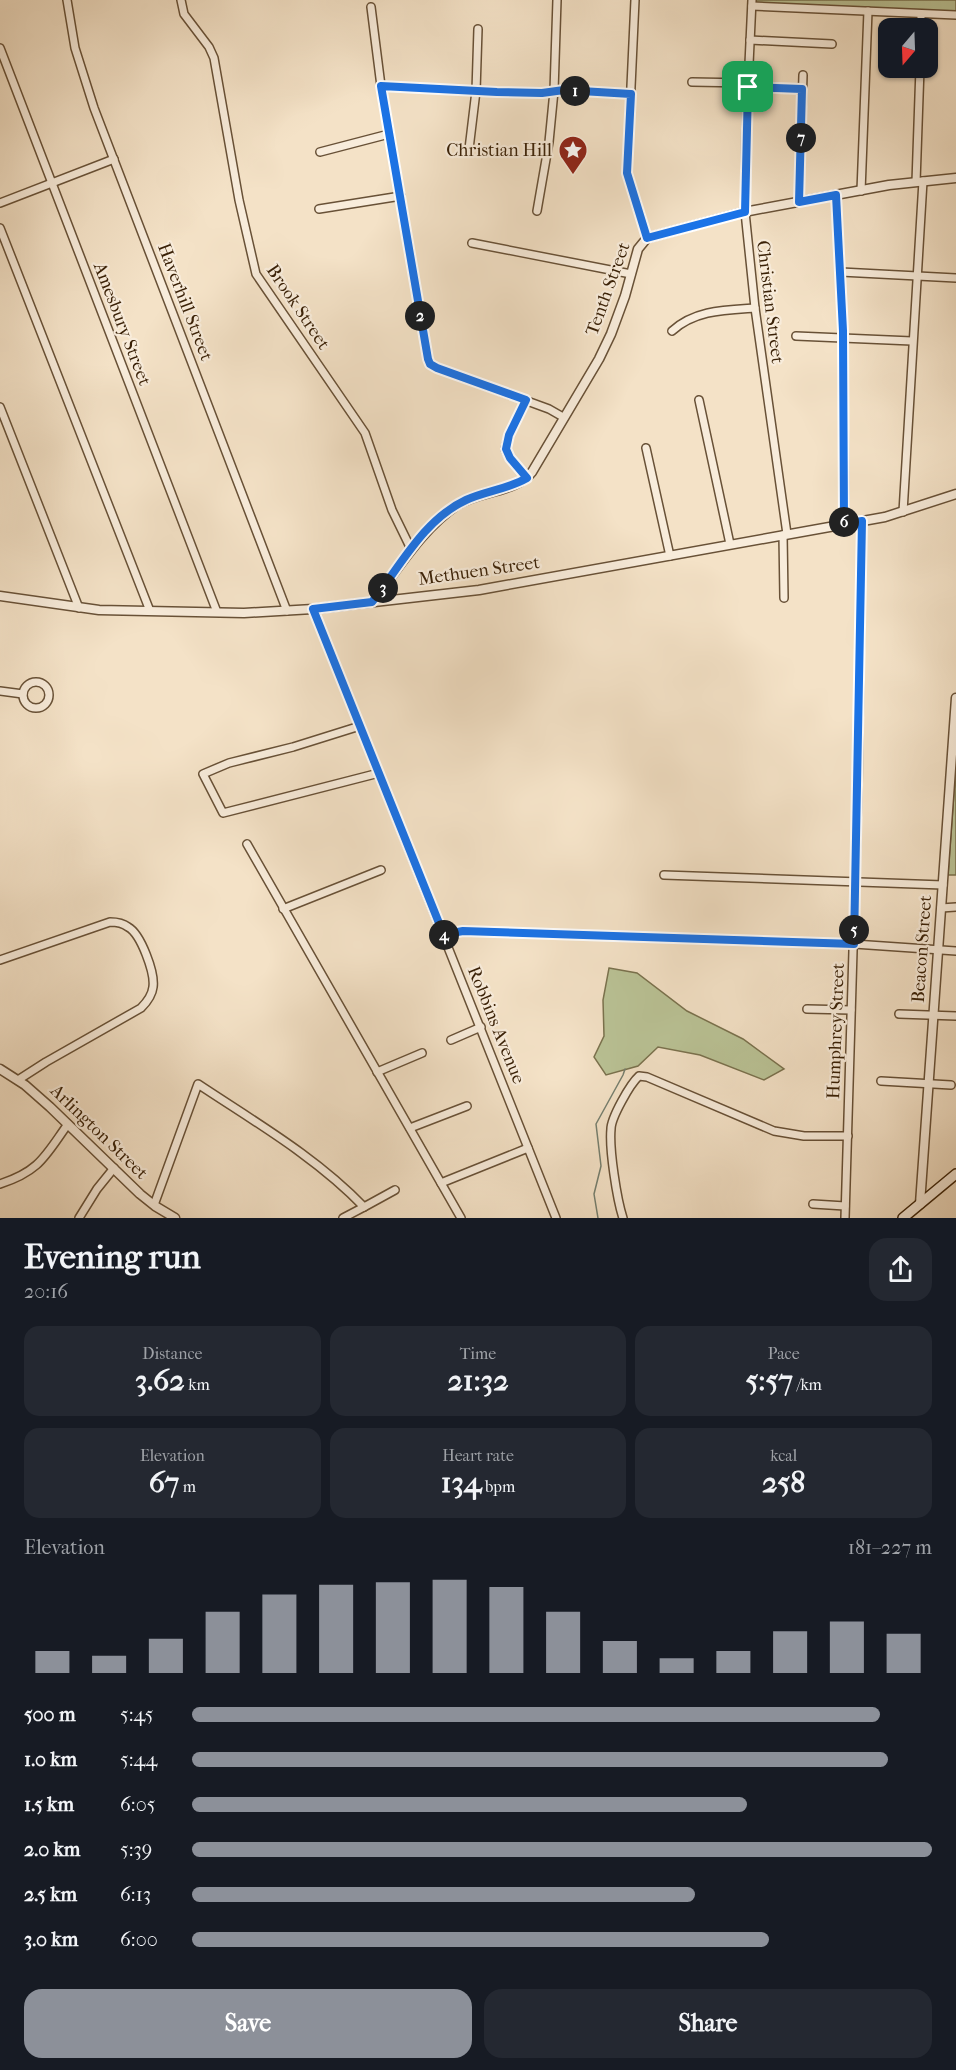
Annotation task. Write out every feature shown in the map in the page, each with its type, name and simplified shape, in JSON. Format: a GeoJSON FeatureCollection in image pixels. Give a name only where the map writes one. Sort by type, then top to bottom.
{"type":"FeatureCollection","features":[{"type":"Feature","properties":{"kind":"main road"},"geometry":{"type":"LineString","coordinates":[[903,1218],[956,1174]]}},
{"type":"Feature","properties":{"kind":"street","name":"Haverhill Street"},"geometry":{"type":"LineString","coordinates":[[67,0],[75,48],[83,76],[287,611]]}},
{"type":"Feature","properties":{"kind":"street","name":"Brook Street"},"geometry":{"type":"LineString","coordinates":[[181,0],[184,14],[209,47],[216,65],[239,200],[256,274],[365,433],[392,510],[411,549]]}},
{"type":"Feature","properties":{"kind":"street"},"geometry":{"type":"LineString","coordinates":[[537,211],[549,142],[554,91],[557,0]]}},
{"type":"Feature","properties":{"kind":"street"},"geometry":{"type":"LineString","coordinates":[[635,0],[627,173],[647,238]]}},
{"type":"Feature","properties":{"kind":"street"},"geometry":{"type":"LineString","coordinates":[[752,3],[956,15]]}},
{"type":"Feature","properties":{"kind":"street","name":"Christian Street"},"geometry":{"type":"LineString","coordinates":[[752,3],[745,212],[755,308],[785,535],[784,598]]}},
{"type":"Feature","properties":{"kind":"street"},"geometry":{"type":"LineString","coordinates":[[371,7],[381,86],[423,340],[430,364],[549,409],[563,417]]}},
{"type":"Feature","properties":{"kind":"street"},"geometry":{"type":"LineString","coordinates":[[861,191],[868,11]]}},
{"type":"Feature","properties":{"kind":"street"},"geometry":{"type":"LineString","coordinates":[[469,149],[476,91],[478,29]]}},
{"type":"Feature","properties":{"kind":"street"},"geometry":{"type":"LineString","coordinates":[[750,40],[832,44]]}},
{"type":"Feature","properties":{"kind":"street","name":"Amesbury Street"},"geometry":{"type":"LineString","coordinates":[[0,48],[217,612]]}},
{"type":"Feature","properties":{"kind":"street"},"geometry":{"type":"LineString","coordinates":[[799,202],[803,75]]}},
{"type":"Feature","properties":{"kind":"street"},"geometry":{"type":"LineString","coordinates":[[903,512],[912,341],[918,275],[920,78]]}},
{"type":"Feature","properties":{"kind":"street"},"geometry":{"type":"LineString","coordinates":[[692,82],[802,89]]}},
{"type":"Feature","properties":{"kind":"street"},"geometry":{"type":"LineString","coordinates":[[381,86],[476,91],[631,94]]}},
{"type":"Feature","properties":{"kind":"street"},"geometry":{"type":"LineString","coordinates":[[320,152],[389,134]]}},
{"type":"Feature","properties":{"kind":"street"},"geometry":{"type":"LineString","coordinates":[[0,203],[114,159]]}},
{"type":"Feature","properties":{"kind":"street","name":"Tenth Street"},"geometry":{"type":"LineString","coordinates":[[527,478],[591,372],[611,334],[638,249],[647,238],[745,212],[836,195],[956,178]]}},
{"type":"Feature","properties":{"kind":"street"},"geometry":{"type":"LineString","coordinates":[[836,195],[843,338],[844,524]]}},
{"type":"Feature","properties":{"kind":"street"},"geometry":{"type":"LineString","coordinates":[[319,209],[401,196]]}},
{"type":"Feature","properties":{"kind":"street"},"geometry":{"type":"LineString","coordinates":[[0,228],[150,611]]}},
{"type":"Feature","properties":{"kind":"street"},"geometry":{"type":"LineString","coordinates":[[472,243],[631,274]]}},
{"type":"Feature","properties":{"kind":"street"},"geometry":{"type":"LineString","coordinates":[[841,272],[956,278]]}},
{"type":"Feature","properties":{"kind":"street"},"geometry":{"type":"LineString","coordinates":[[672,331],[686,320],[701,314],[755,308]]}},
{"type":"Feature","properties":{"kind":"street"},"geometry":{"type":"LineString","coordinates":[[796,336],[912,341]]}},
{"type":"Feature","properties":{"kind":"street"},"geometry":{"type":"LineString","coordinates":[[372,602],[411,549],[438,519],[462,502],[527,478],[506,450],[509,435],[526,400]]}},
{"type":"Feature","properties":{"kind":"street"},"geometry":{"type":"LineString","coordinates":[[699,400],[730,544]]}},
{"type":"Feature","properties":{"kind":"street"},"geometry":{"type":"LineString","coordinates":[[0,407],[79,608]]}},
{"type":"Feature","properties":{"kind":"street"},"geometry":{"type":"LineString","coordinates":[[646,448],[670,556]]}},
{"type":"Feature","properties":{"kind":"street","name":"Methuen Street"},"geometry":{"type":"LineString","coordinates":[[0,596],[79,608],[150,611],[217,612],[313,609],[479,591],[862,521],[903,512],[956,494]]}},
{"type":"Feature","properties":{"kind":"street","name":"Humphrey Street"},"geometry":{"type":"LineString","coordinates":[[845,1218],[850,1010],[854,944],[862,521]]}},
{"type":"Feature","properties":{"kind":"street","name":"Robbins Avenue"},"geometry":{"type":"LineString","coordinates":[[313,609],[556,1218]]}},
{"type":"Feature","properties":{"kind":"street"},"geometry":{"type":"LineString","coordinates":[[0,690],[23,694]]}},
{"type":"Feature","properties":{"kind":"street","name":"Beacon Street"},"geometry":{"type":"LineString","coordinates":[[920,1204],[956,698]]}},
{"type":"Feature","properties":{"kind":"street"},"geometry":{"type":"LineString","coordinates":[[360,726],[293,747],[229,762],[203,774],[223,813],[379,773]]}},
{"type":"Feature","properties":{"kind":"street"},"geometry":{"type":"LineString","coordinates":[[247,844],[461,1218]]}},
{"type":"Feature","properties":{"kind":"street"},"geometry":{"type":"LineString","coordinates":[[283,909],[381,870]]}},
{"type":"Feature","properties":{"kind":"street"},"geometry":{"type":"LineString","coordinates":[[664,875],[943,885]]}},
{"type":"Feature","properties":{"kind":"street"},"geometry":{"type":"LineString","coordinates":[[941,908],[956,908]]}},
{"type":"Feature","properties":{"kind":"street"},"geometry":{"type":"LineString","coordinates":[[0,960],[110,922],[128,927],[140,939],[152,975],[152,993],[141,1008],[18,1080]]}},
{"type":"Feature","properties":{"kind":"street"},"geometry":{"type":"LineString","coordinates":[[445,938],[452,933],[463,931],[854,944],[956,951]]}},
{"type":"Feature","properties":{"kind":"street"},"geometry":{"type":"LineString","coordinates":[[807,1009],[850,1010]]}},
{"type":"Feature","properties":{"kind":"street"},"geometry":{"type":"LineString","coordinates":[[899,1014],[956,1016]]}},
{"type":"Feature","properties":{"kind":"street"},"geometry":{"type":"LineString","coordinates":[[451,1040],[481,1027]]}},
{"type":"Feature","properties":{"kind":"street"},"geometry":{"type":"LineString","coordinates":[[377,1072],[422,1053]]}},
{"type":"Feature","properties":{"kind":"street","name":"Arlington Street"},"geometry":{"type":"LineString","coordinates":[[0,1069],[18,1080],[68,1124],[140,1194],[175,1218]]}},
{"type":"Feature","properties":{"kind":"street"},"geometry":{"type":"LineString","coordinates":[[623,1218],[618,1199],[610,1128],[632,1084],[639,1076],[774,1131],[804,1136],[848,1136]]}},
{"type":"Feature","properties":{"kind":"street"},"geometry":{"type":"LineString","coordinates":[[881,1081],[951,1084]]}},
{"type":"Feature","properties":{"kind":"street"},"geometry":{"type":"LineString","coordinates":[[154,1205],[198,1084],[287,1143],[364,1207]]}},
{"type":"Feature","properties":{"kind":"street"},"geometry":{"type":"LineString","coordinates":[[410,1128],[467,1106]]}},
{"type":"Feature","properties":{"kind":"street"},"geometry":{"type":"LineString","coordinates":[[0,1184],[24,1176],[35,1168],[68,1124]]}},
{"type":"Feature","properties":{"kind":"street"},"geometry":{"type":"LineString","coordinates":[[441,1183],[528,1148]]}},
{"type":"Feature","properties":{"kind":"street"},"geometry":{"type":"LineString","coordinates":[[79,1218],[97,1189],[114,1168]]}},
{"type":"Feature","properties":{"kind":"street"},"geometry":{"type":"LineString","coordinates":[[344,1218],[395,1190]]}},
{"type":"Feature","properties":{"kind":"street"},"geometry":{"type":"LineString","coordinates":[[813,1204],[845,1206]]}},
{"type":"Feature","properties":{"kind":"green space"},"geometry":{"type":"Polygon","coordinates":[[[752,0],[956,0],[956,15],[752,6],[752,0]]]}},
{"type":"Feature","properties":{"kind":"green space"},"geometry":{"type":"Polygon","coordinates":[[[956,765],[956,875],[948,875],[956,765]]]}},
{"type":"Feature","properties":{"kind":"green space"},"geometry":{"type":"Polygon","coordinates":[[[609,968],[637,973],[687,1011],[743,1039],[784,1069],[764,1080],[700,1055],[658,1047],[638,1066],[606,1075],[594,1057],[604,1036],[603,1000],[609,968]]]}},
{"type":"Feature","properties":{"kind":"waterway"},"geometry":{"type":"LineString","coordinates":[[598,1218],[594,1194],[601,1166],[596,1124],[625,1069]]}},
{"type":"Feature","properties":{"kind":"place","name":"Christian Hill"},"geometry":{"type":"Point","coordinates":[573,176]}},
{"type":"Feature","properties":{"kind":"route"},"geometry":{"type":"LineString","coordinates":[[381,86],[497,92],[542,93],[564,90],[631,94],[627,173],[647,238],[745,212],[744,175],[748,87],[802,89],[799,202],[836,195],[843,331],[844,524],[862,521],[854,944],[463,931],[452,933],[445,938],[313,609],[372,602],[413,546],[438,519],[466,500],[527,478],[510,458],[506,449],[509,435],[526,400],[430,364],[423,340],[381,86]]}}]}
